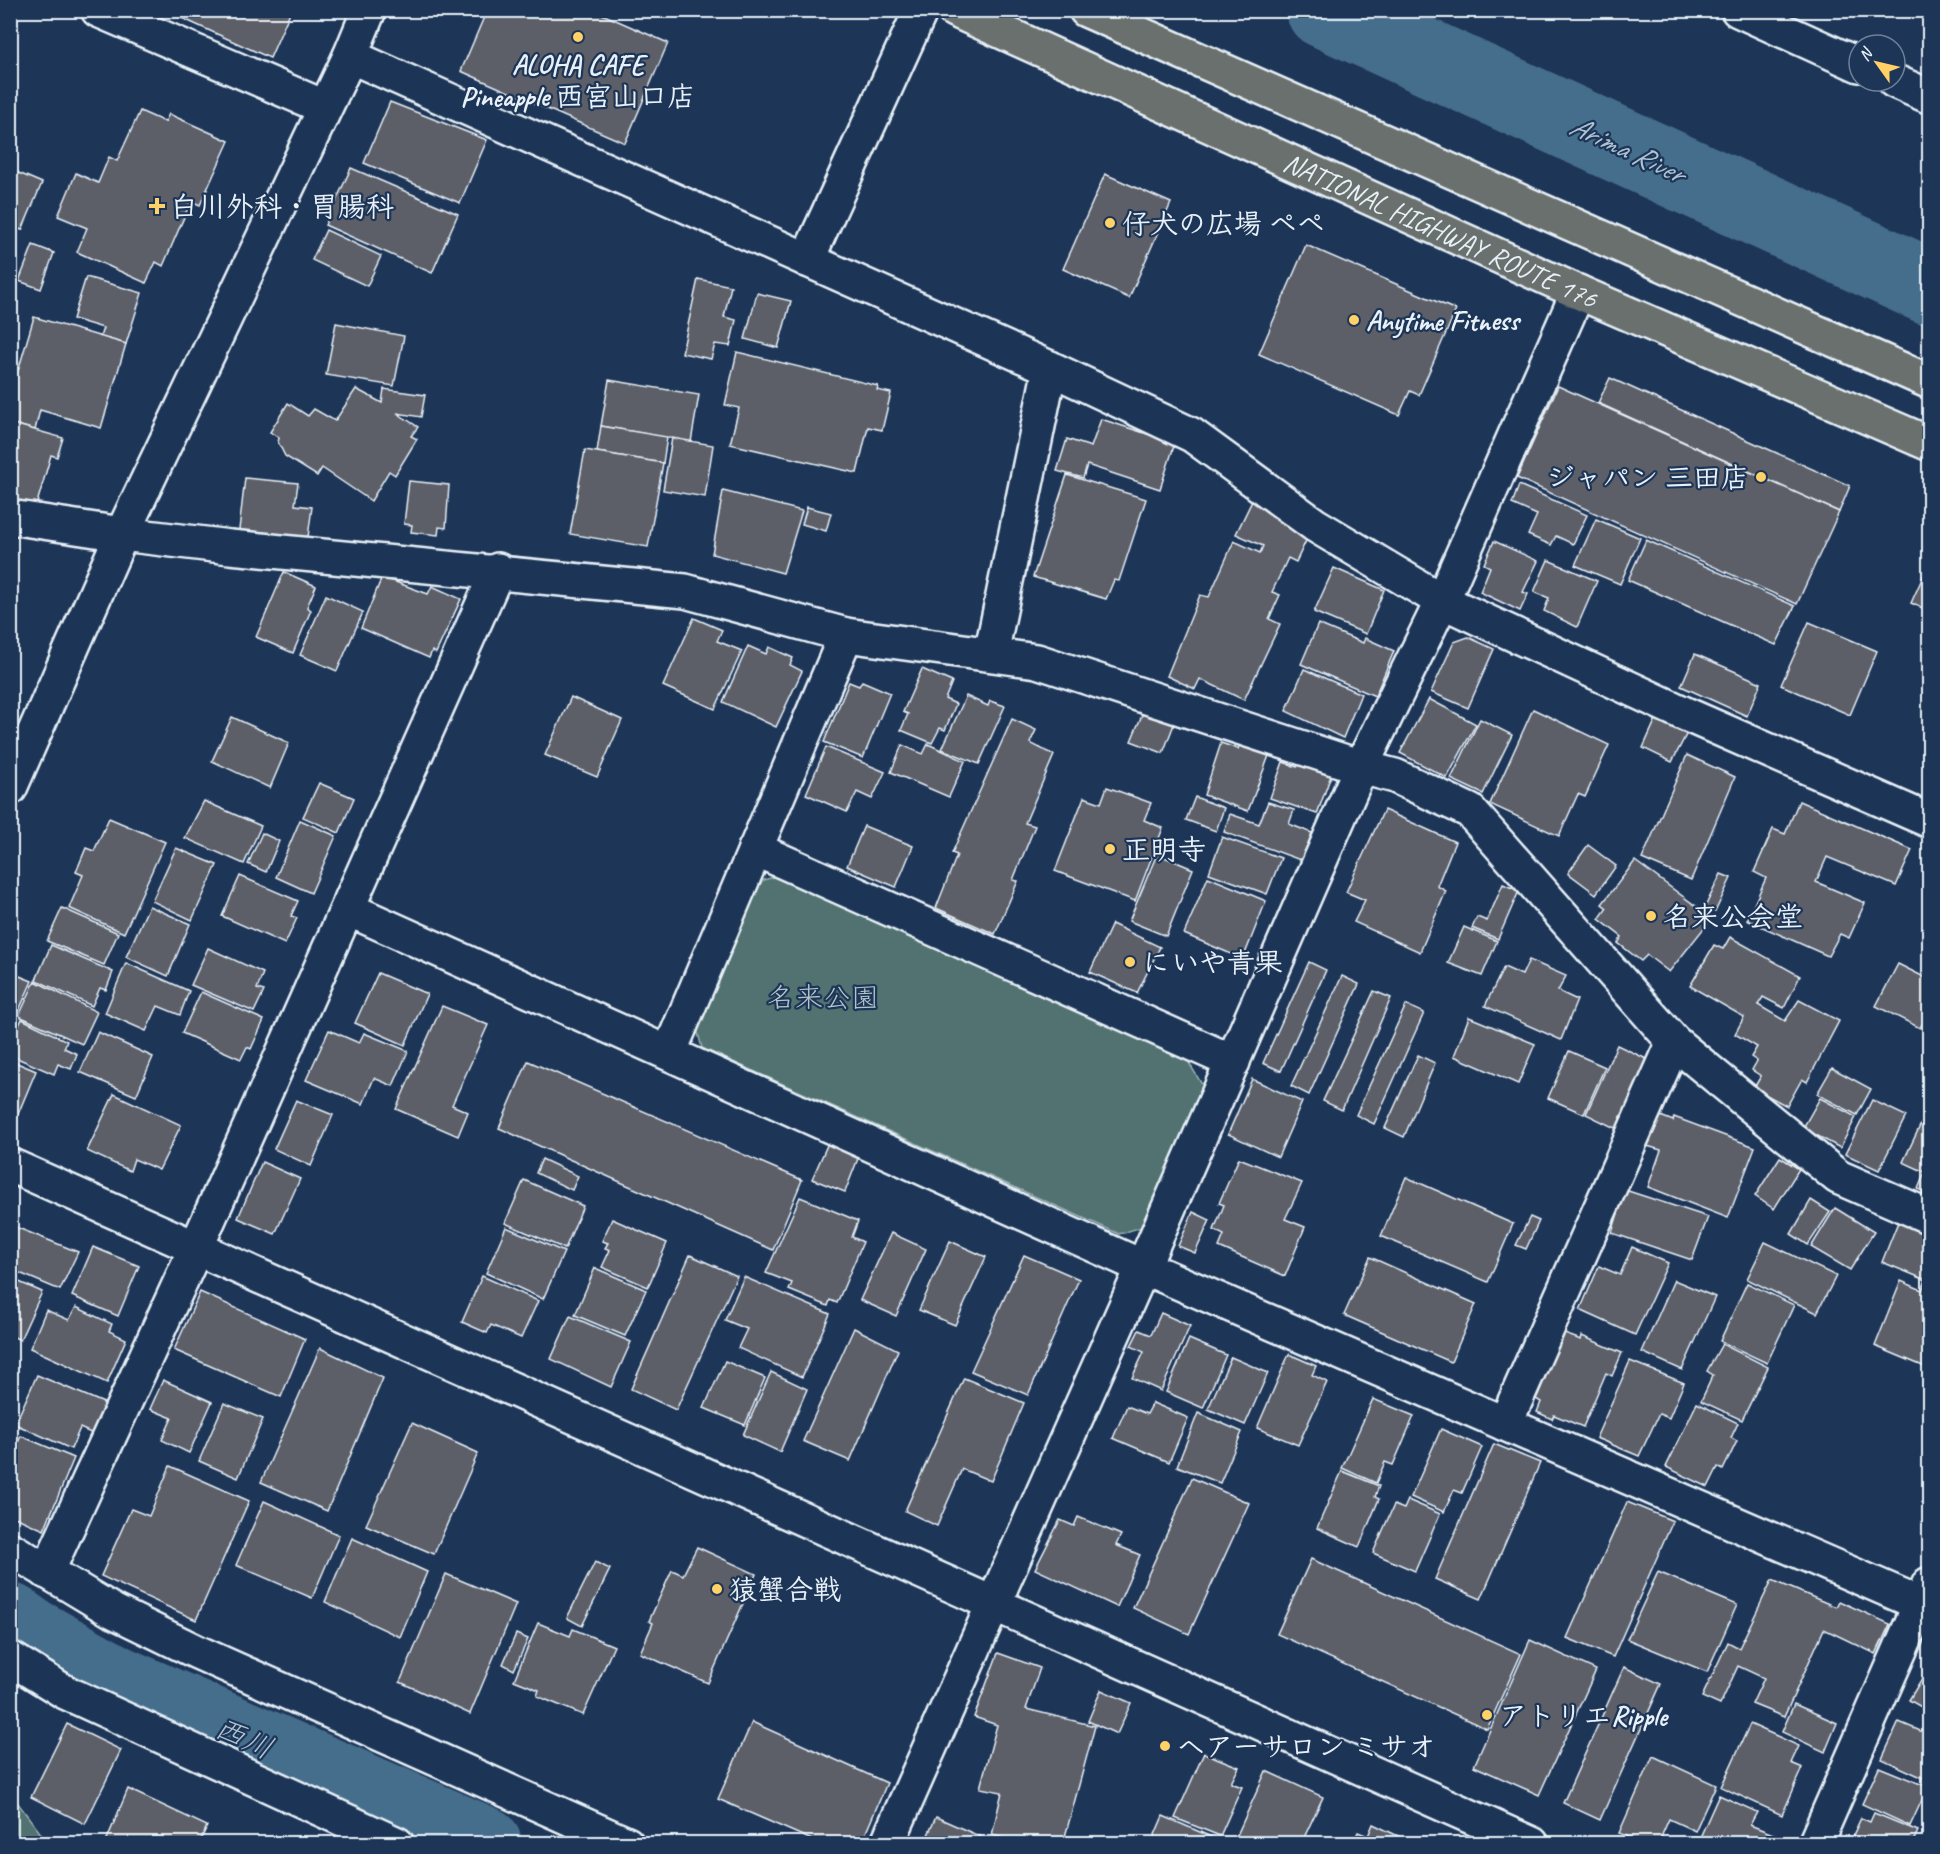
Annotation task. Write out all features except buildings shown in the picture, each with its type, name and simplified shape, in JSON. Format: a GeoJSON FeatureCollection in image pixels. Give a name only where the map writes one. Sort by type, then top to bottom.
{"type":"FeatureCollection","features":[{"type":"Feature","properties":{"kind":"highway","name":"NATIONAL HIGHWAY ROUTE 176"},"geometry":{"type":"LineString","coordinates":[[954,10],[1578,292],[1929,444]]}},
{"type":"Feature","properties":{"kind":"highway","name":"NATIONAL HIGHWAY ROUTE 176"},"geometry":{"type":"LineString","coordinates":[[1086,10],[1929,382]]}},
{"type":"Feature","properties":{"kind":"street"},"geometry":{"type":"LineString","coordinates":[[98,10],[324,107]]}},
{"type":"Feature","properties":{"kind":"street"},"geometry":{"type":"LineString","coordinates":[[10,788],[122,534],[350,56],[369,10]]}},
{"type":"Feature","properties":{"kind":"street"},"geometry":{"type":"LineString","coordinates":[[807,260],[921,10]]}},
{"type":"Feature","properties":{"kind":"street"},"geometry":{"type":"LineString","coordinates":[[1738,10],[1847,60]]}},
{"type":"Feature","properties":{"kind":"street"},"geometry":{"type":"LineString","coordinates":[[350,56],[1050,368],[1192,435],[1315,525],[1442,601],[1683,713],[1929,821]]}},
{"type":"Feature","properties":{"kind":"street"},"geometry":{"type":"LineString","coordinates":[[1907,87],[1929,97]]}},
{"type":"Feature","properties":{"kind":"street"},"geometry":{"type":"LineString","coordinates":[[887,1844],[1143,1267],[1361,767],[1442,601],[1578,292]]}},
{"type":"Feature","properties":{"kind":"street"},"geometry":{"type":"LineString","coordinates":[[991,654],[1050,368]]}},
{"type":"Feature","properties":{"kind":"street"},"geometry":{"type":"LineString","coordinates":[[10,517],[122,534],[498,570],[685,591],[846,635],[1037,661],[1361,767],[1395,776],[1470,812],[1674,1042],[1838,1177],[1929,1217]]}},
{"type":"Feature","properties":{"kind":"street"},"geometry":{"type":"LineString","coordinates":[[47,1572],[196,1248],[498,570]]}},
{"type":"Feature","properties":{"kind":"street"},"geometry":{"type":"LineString","coordinates":[[669,1053],[846,635]]}},
{"type":"Feature","properties":{"kind":"street"},"geometry":{"type":"LineString","coordinates":[[755,849],[1233,1062]]}},
{"type":"Feature","properties":{"kind":"street"},"geometry":{"type":"LineString","coordinates":[[348,909],[1143,1267],[1505,1424],[1926,1598],[1815,1844]]}},
{"type":"Feature","properties":{"kind":"street"},"geometry":{"type":"LineString","coordinates":[[1505,1424],[1674,1042]]}},
{"type":"Feature","properties":{"kind":"street"},"geometry":{"type":"LineString","coordinates":[[10,1165],[1532,1844]]}},
{"type":"Feature","properties":{"kind":"street"},"geometry":{"type":"LineString","coordinates":[[10,1549],[113,1611],[197,1652],[627,1844]]}},
{"type":"Feature","properties":{"kind":"street"},"geometry":{"type":"LineString","coordinates":[[10,1658],[65,1692],[397,1844]]}},
{"type":"Feature","properties":{"kind":"green space","name":"名来公園"},"geometry":{"type":"Polygon","coordinates":[[[782,874],[1184,1054],[1204,1088],[1142,1227],[1119,1234],[702,1048],[695,1022],[758,882],[782,874]]]}},
{"type":"Feature","properties":{"kind":"green space"},"geometry":{"type":"Polygon","coordinates":[[[11,1794],[48,1843],[11,1843],[11,1794]]]}},
{"type":"Feature","properties":{"kind":"waterway","name":"Arima River"},"geometry":{"type":"LineString","coordinates":[[1324,10],[1930,287]]}},
{"type":"Feature","properties":{"kind":"waterway","name":"西川"},"geometry":{"type":"LineString","coordinates":[[10,1621],[28,1634],[114,1682],[484,1844]]}},
{"type":"Feature","properties":{"kind":"place","name":"ALOHA CAFE Pineapple 西宮山口店"},"geometry":{"type":"Point","coordinates":[578,37]}},
{"type":"Feature","properties":{"kind":"place","name":"白川外科・胃腸科"},"geometry":{"type":"Point","coordinates":[157,206]}},
{"type":"Feature","properties":{"kind":"place","name":"仔犬の広場 ペペ"},"geometry":{"type":"Point","coordinates":[1110,223]}},
{"type":"Feature","properties":{"kind":"place","name":"Anytime Fitness"},"geometry":{"type":"Point","coordinates":[1354,320]}},
{"type":"Feature","properties":{"kind":"place","name":"ジャパン 三田店"},"geometry":{"type":"Point","coordinates":[1761,477]}},
{"type":"Feature","properties":{"kind":"place","name":"正明寺"},"geometry":{"type":"Point","coordinates":[1110,849]}},
{"type":"Feature","properties":{"kind":"place","name":"名来公会堂"},"geometry":{"type":"Point","coordinates":[1651,916]}},
{"type":"Feature","properties":{"kind":"place","name":"にいや青果"},"geometry":{"type":"Point","coordinates":[1130,962]}},
{"type":"Feature","properties":{"kind":"place","name":"猿蟹合戦"},"geometry":{"type":"Point","coordinates":[717,1589]}},
{"type":"Feature","properties":{"kind":"place","name":"アトリエRipple"},"geometry":{"type":"Point","coordinates":[1487,1715]}},
{"type":"Feature","properties":{"kind":"place","name":"ヘアーサロン ミサオ"},"geometry":{"type":"Point","coordinates":[1165,1746]}}]}
